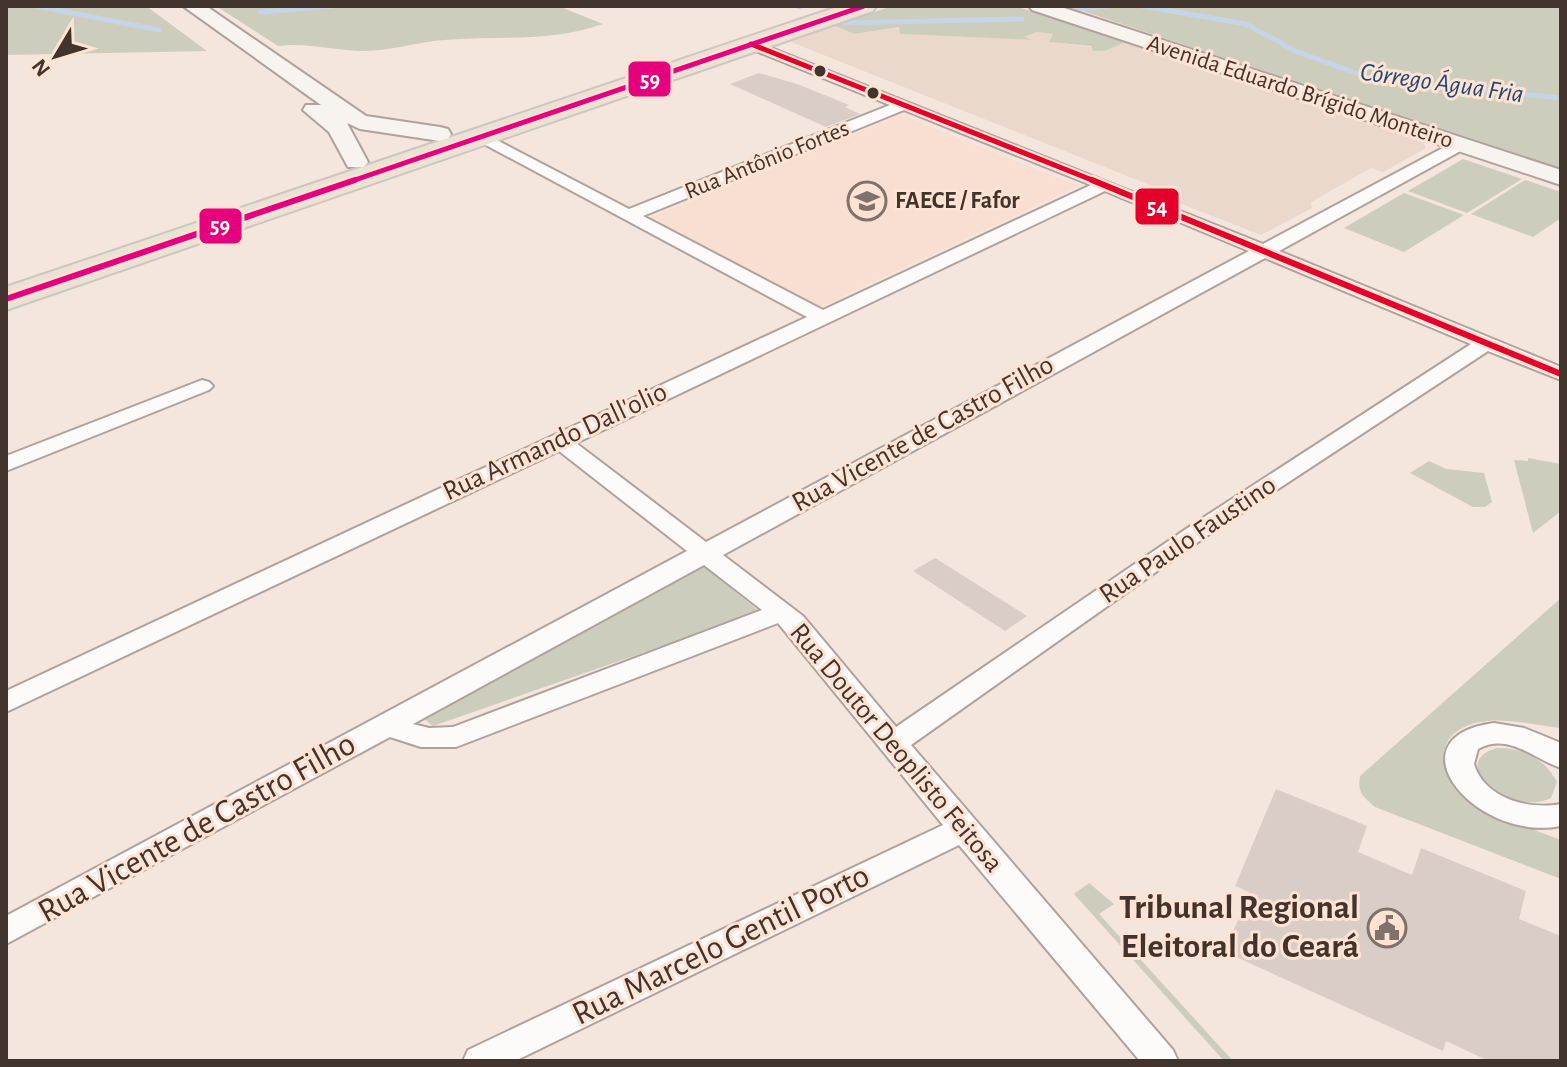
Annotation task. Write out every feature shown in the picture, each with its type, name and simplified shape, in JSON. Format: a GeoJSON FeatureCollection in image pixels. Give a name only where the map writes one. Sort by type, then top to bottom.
{"type":"FeatureCollection","features":[{"type":"Feature","properties":{"kind":"highway"},"geometry":{"type":"LineString","coordinates":[[6,299],[751,44],[836,12]]}},
{"type":"Feature","properties":{"kind":"highway"},"geometry":{"type":"LineString","coordinates":[[6,279],[440,134],[836,12]]}},
{"type":"Feature","properties":{"kind":"street"},"geometry":{"type":"LineString","coordinates":[[167,6],[350,125],[440,134]]}},
{"type":"Feature","properties":{"kind":"street"},"geometry":{"type":"LineString","coordinates":[[193,6],[350,125],[356,162]]}},
{"type":"Feature","properties":{"kind":"street","name":"Avenida Eduardo Brígido Monteiro"},"geometry":{"type":"LineString","coordinates":[[1039,6],[1561,178]]}},
{"type":"Feature","properties":{"kind":"street"},"geometry":{"type":"LineString","coordinates":[[751,44],[1105,185],[1561,374]]}},
{"type":"Feature","properties":{"kind":"street","name":"Rua Antônio Fortes"},"geometry":{"type":"LineString","coordinates":[[630,215],[904,105]]}},
{"type":"Feature","properties":{"kind":"street"},"geometry":{"type":"LineString","coordinates":[[479,137],[822,317]]}},
{"type":"Feature","properties":{"kind":"street","name":"Rua Vicente de Castro Filho"},"geometry":{"type":"LineString","coordinates":[[6,931],[1262,249],[1460,145]]}},
{"type":"Feature","properties":{"kind":"street","name":"Rua Armando Dall'olio"},"geometry":{"type":"LineString","coordinates":[[6,702],[1105,185]]}},
{"type":"Feature","properties":{"kind":"street","name":"Rua Paulo Faustino"},"geometry":{"type":"LineString","coordinates":[[893,743],[1200,530],[1486,343]]}},
{"type":"Feature","properties":{"kind":"street"},"geometry":{"type":"LineString","coordinates":[[6,464],[202,386]]}},
{"type":"Feature","properties":{"kind":"street","name":"Rua Doutor Deoplisto Feitosa"},"geometry":{"type":"LineString","coordinates":[[559,440],[794,622],[963,829],[1161,1061]]}},
{"type":"Feature","properties":{"kind":"street","name":"Rua Vicente de Castro Filho"},"geometry":{"type":"LineString","coordinates":[[388,724],[415,738],[433,740],[456,737],[781,612]]}},
{"type":"Feature","properties":{"kind":"street"},"geometry":{"type":"LineString","coordinates":[[1553,749],[1519,736],[1483,735],[1470,741],[1462,750],[1460,763],[1464,776],[1474,790],[1489,802],[1529,818],[1557,818]]}},
{"type":"Feature","properties":{"kind":"street","name":"Rua Marcelo Gentil Porto"},"geometry":{"type":"LineString","coordinates":[[480,1061],[963,829]]}},
{"type":"Feature","properties":{"kind":"shaded area"},"geometry":{"type":"Polygon","coordinates":[[[6,6],[146,6],[207,51],[6,55],[6,6]]]}},
{"type":"Feature","properties":{"kind":"shaded area"},"geometry":{"type":"Polygon","coordinates":[[[216,6],[558,6],[603,24],[563,34],[444,40],[384,50],[353,51],[300,45],[278,46],[216,6]]]}},
{"type":"Feature","properties":{"kind":"shaded area"},"geometry":{"type":"Polygon","coordinates":[[[892,6],[1015,6],[1125,42],[1105,51],[1093,51],[1091,46],[1049,42],[1053,34],[1037,32],[1024,37],[1033,40],[900,34],[899,27],[854,34],[834,26],[892,6]]]}},
{"type":"Feature","properties":{"kind":"shaded area"},"geometry":{"type":"Polygon","coordinates":[[[1068,6],[1561,6],[1561,171],[1068,6]]]}},
{"type":"Feature","properties":{"kind":"shaded area"},"geometry":{"type":"Polygon","coordinates":[[[831,26],[854,34],[900,27],[900,34],[1033,40],[1024,38],[1026,34],[1037,32],[1054,34],[1050,42],[1091,47],[1093,51],[1105,51],[1125,42],[1423,142],[1426,148],[1383,172],[1371,168],[1311,202],[1312,208],[1261,235],[1174,201],[1180,197],[791,42],[831,26]]]}},
{"type":"Feature","properties":{"kind":"shaded area","name":"FAECE / Fafor"},"geometry":{"type":"Polygon","coordinates":[[[901,115],[1078,186],[820,307],[651,217],[901,115]]]}},
{"type":"Feature","properties":{"kind":"shaded area"},"geometry":{"type":"Polygon","coordinates":[[[1463,159],[1522,179],[1467,213],[1408,191],[1463,159]]]}},
{"type":"Feature","properties":{"kind":"shaded area"},"geometry":{"type":"Polygon","coordinates":[[[1525,180],[1561,192],[1561,218],[1533,237],[1471,214],[1525,180]]]}},
{"type":"Feature","properties":{"kind":"shaded area"},"geometry":{"type":"Polygon","coordinates":[[[1404,193],[1464,215],[1404,252],[1344,228],[1404,193]]]}},
{"type":"Feature","properties":{"kind":"shaded area"},"geometry":{"type":"Polygon","coordinates":[[[1528,458],[1561,464],[1561,511],[1533,533],[1514,460],[1528,461],[1528,458]]]}},
{"type":"Feature","properties":{"kind":"shaded area"},"geometry":{"type":"Polygon","coordinates":[[[1429,461],[1446,469],[1484,473],[1492,502],[1485,507],[1473,507],[1410,473],[1429,461]]]}},
{"type":"Feature","properties":{"kind":"shaded area"},"geometry":{"type":"Polygon","coordinates":[[[703,565],[760,612],[433,726],[417,713],[703,565]]]}},
{"type":"Feature","properties":{"kind":"shaded area"},"geometry":{"type":"Polygon","coordinates":[[[1561,598],[1561,728],[1505,721],[1474,723],[1449,739],[1445,762],[1452,778],[1486,806],[1561,840],[1561,879],[1375,807],[1362,794],[1359,782],[1360,776],[1561,598]]]}},
{"type":"Feature","properties":{"kind":"shaded area"},"geometry":{"type":"Polygon","coordinates":[[[1497,748],[1524,752],[1546,767],[1557,782],[1551,798],[1534,802],[1518,801],[1489,786],[1480,775],[1478,765],[1483,755],[1497,748]]]}},
{"type":"Feature","properties":{"kind":"shaded area"},"geometry":{"type":"Polygon","coordinates":[[[1089,883],[1114,904],[1099,914],[1233,1061],[1224,1061],[1074,894],[1089,883]]]}},
{"type":"Feature","properties":{"kind":"building"},"geometry":{"type":"Polygon","coordinates":[[[759,73],[849,105],[845,107],[860,114],[826,127],[730,84],[759,73]]]}},
{"type":"Feature","properties":{"kind":"building"},"geometry":{"type":"Polygon","coordinates":[[[935,558],[1027,616],[1005,631],[913,571],[935,558]]]}},
{"type":"Feature","properties":{"kind":"building","name":"Tribunal Regional Eleitoral do Ceará"},"geometry":{"type":"Polygon","coordinates":[[[1276,789],[1367,826],[1358,852],[1412,875],[1421,848],[1526,891],[1519,919],[1561,936],[1561,1061],[1489,1061],[1446,1041],[1443,1051],[1225,952],[1249,892],[1235,886],[1276,789]]]}},
{"type":"Feature","properties":{"kind":"waterway","name":"Córrego Água Fria"},"geometry":{"type":"LineString","coordinates":[[36,6],[159,30]]}},
{"type":"Feature","properties":{"kind":"waterway","name":"Córrego Água Fria"},"geometry":{"type":"LineString","coordinates":[[261,12],[334,6]]}},
{"type":"Feature","properties":{"kind":"waterway","name":"Córrego Água Fria"},"geometry":{"type":"LineString","coordinates":[[1071,10],[1107,6]]}},
{"type":"Feature","properties":{"kind":"waterway","name":"Córrego Água Fria"},"geometry":{"type":"LineString","coordinates":[[1142,6],[1246,24],[1295,51],[1372,79],[1561,98]]}},
{"type":"Feature","properties":{"kind":"waterway","name":"Córrego Água Fria"},"geometry":{"type":"LineString","coordinates":[[844,23],[1022,19]]}},
{"type":"Feature","properties":{"kind":"transit line","name":"59"},"geometry":{"type":"LineString","coordinates":[[6,299],[864,6]]}},
{"type":"Feature","properties":{"kind":"transit line","name":"54"},"geometry":{"type":"LineString","coordinates":[[751,44],[1105,185],[1561,374]]}},
{"type":"Feature","properties":{"kind":"place","name":"FAECE / Fafor"},"geometry":{"type":"Point","coordinates":[867,201]}},
{"type":"Feature","properties":{"kind":"place","name":"Tribunal Regional Eleitoral do Ceará"},"geometry":{"type":"Point","coordinates":[1387,928]}}]}
